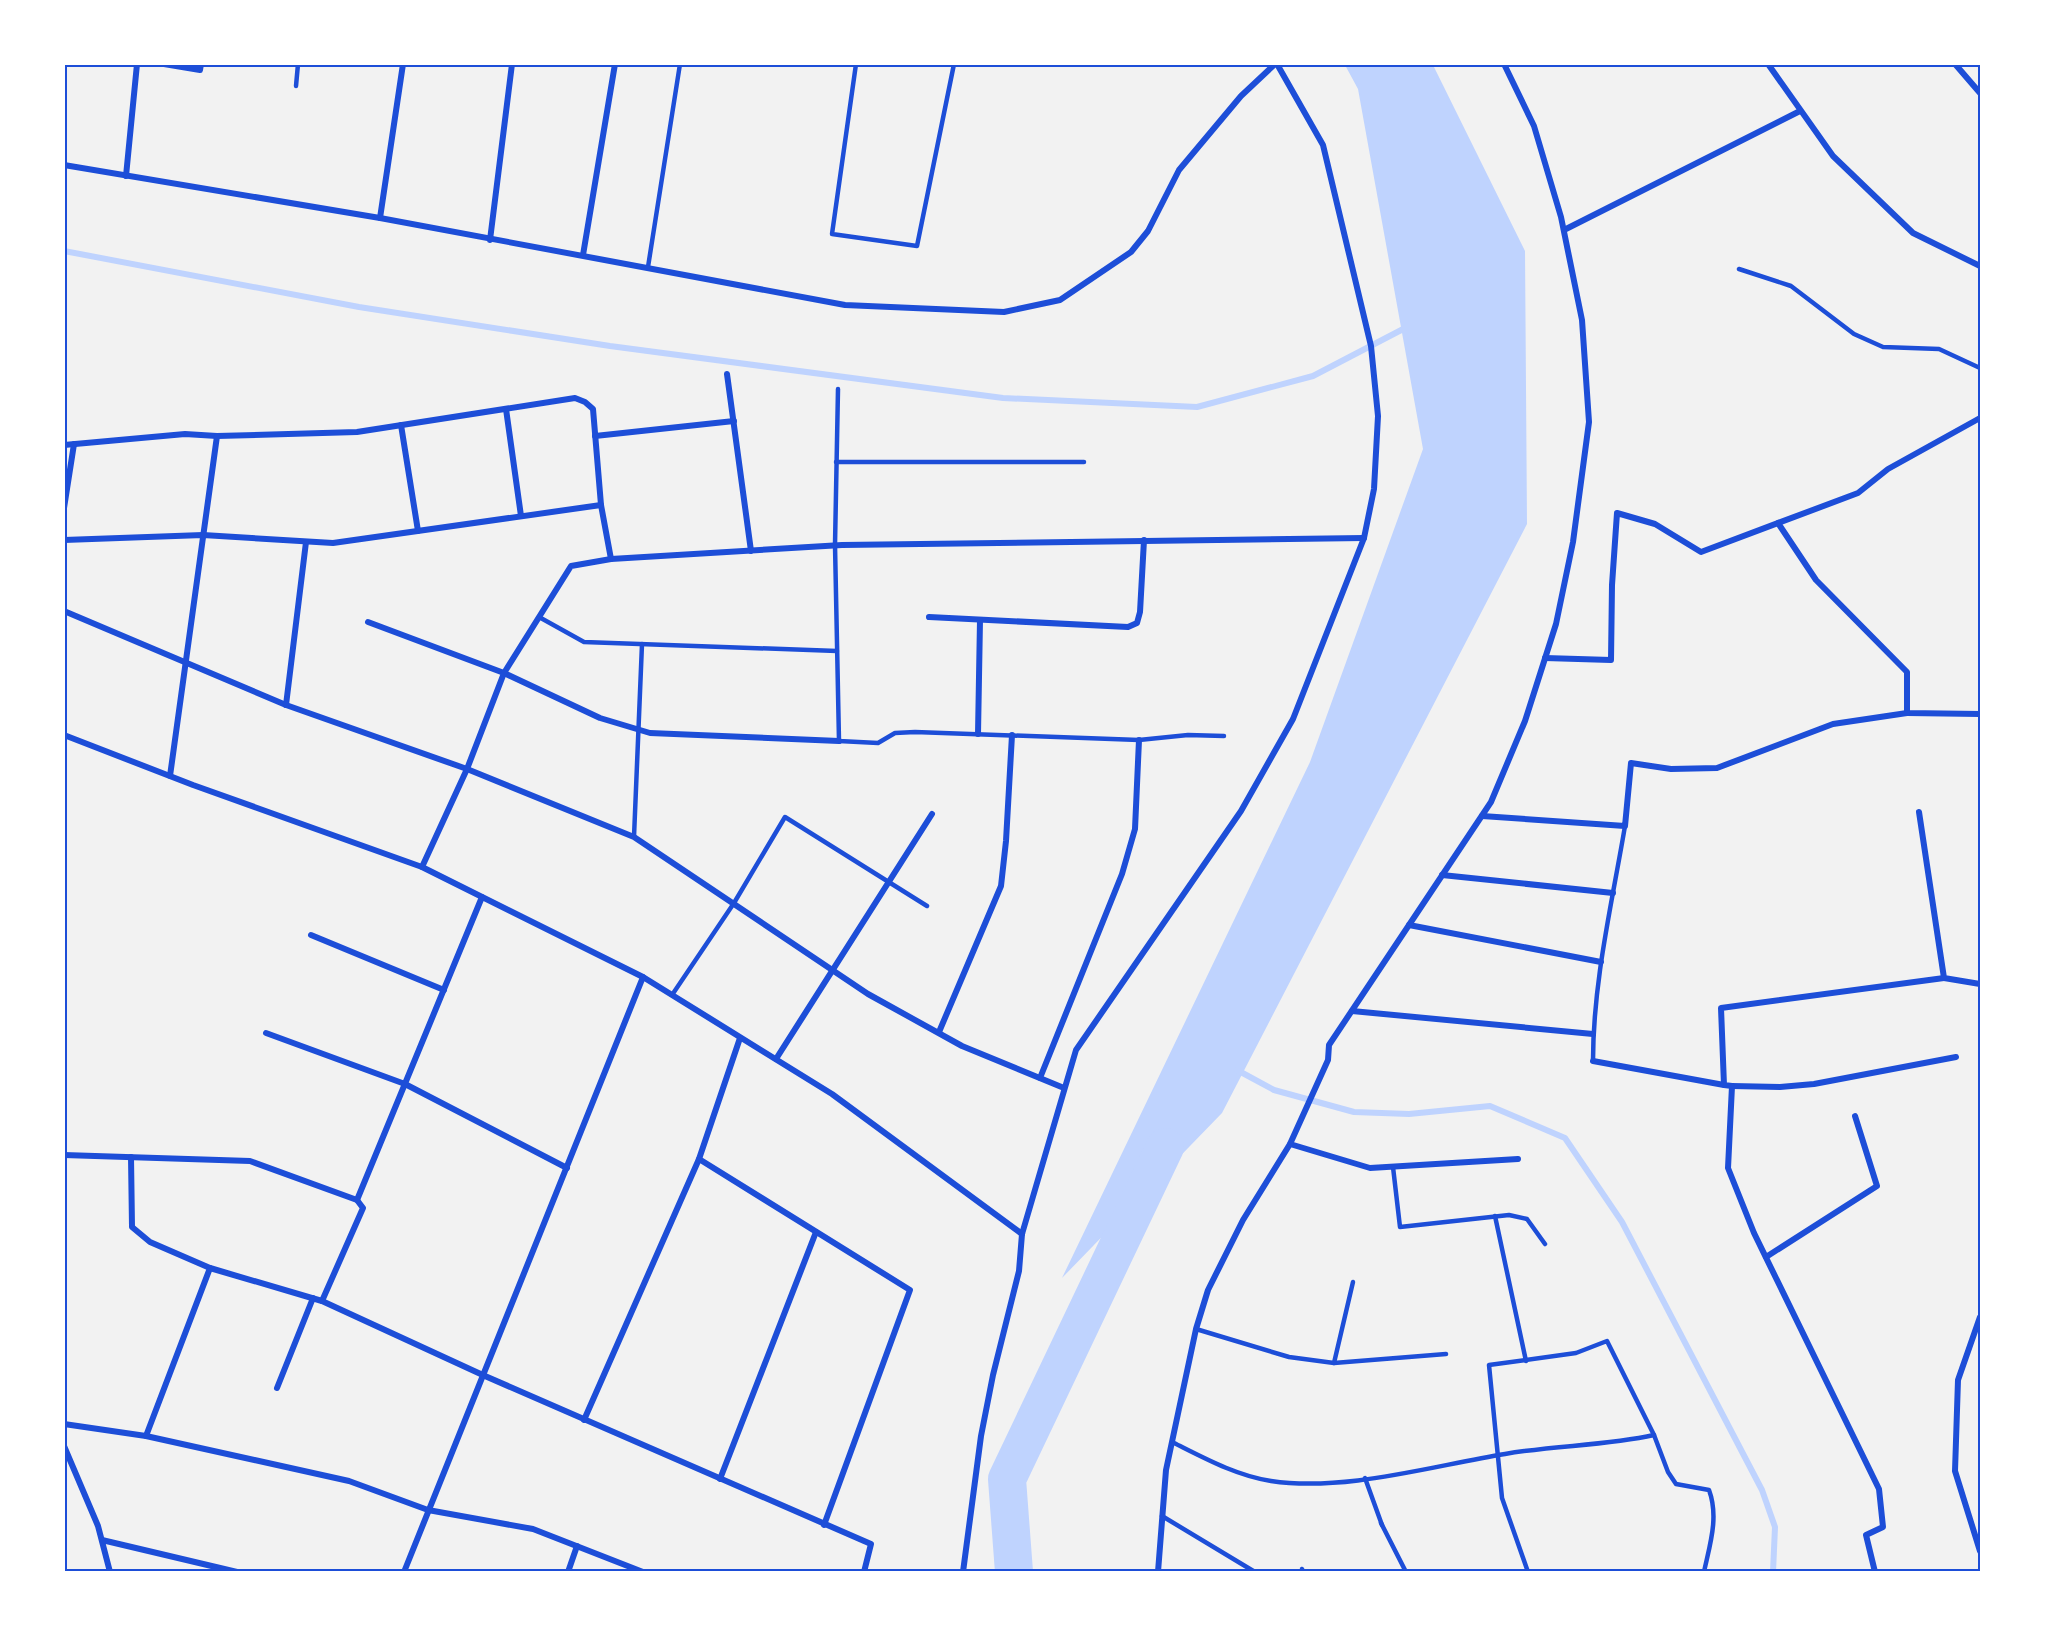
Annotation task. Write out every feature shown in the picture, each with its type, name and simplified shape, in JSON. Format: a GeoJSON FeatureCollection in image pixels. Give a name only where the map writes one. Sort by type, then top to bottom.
{"type":"FeatureCollection","features":[{"type":"Feature","properties":{"kind":"street"},"geometry":{"type":"LineString","coordinates":[[126,176],[137,64]]}},
{"type":"Feature","properties":{"kind":"street"},"geometry":{"type":"LineString","coordinates":[[164,64],[200,70],[201,64]]}},
{"type":"Feature","properties":{"kind":"street"},"geometry":{"type":"LineString","coordinates":[[380,218],[403,64]]}},
{"type":"Feature","properties":{"kind":"street"},"geometry":{"type":"LineString","coordinates":[[490,240],[512,64]]}},
{"type":"Feature","properties":{"kind":"street"},"geometry":{"type":"LineString","coordinates":[[583,255],[615,64]]}},
{"type":"Feature","properties":{"kind":"street"},"geometry":{"type":"LineString","coordinates":[[64,165],[380,218],[845,305],[1004,312],[1060,300],[1131,252],[1148,231],[1179,170],[1241,96],[1276,64],[1323,145],[1371,346],[1378,416],[1374,489],[1364,538],[1293,718],[1241,811],[1076,1050],[1022,1234],[1019,1270],[993,1375],[981,1436],[963,1572]]}},
{"type":"Feature","properties":{"kind":"street"},"geometry":{"type":"LineString","coordinates":[[1158,1572],[1166,1470],[1174,1443],[1196,1329],[1208,1290],[1238,1230],[1290,1143],[1328,1060],[1329,1045],[1491,802],[1525,721],[1556,624],[1573,542],[1589,422],[1582,320],[1564,230],[1534,126],[1504,64]]}},
{"type":"Feature","properties":{"kind":"street"},"geometry":{"type":"LineString","coordinates":[[1768,64],[1833,156],[1913,233],[1980,266]]}},
{"type":"Feature","properties":{"kind":"street"},"geometry":{"type":"LineString","coordinates":[[1955,64],[1980,93]]}},
{"type":"Feature","properties":{"kind":"street"},"geometry":{"type":"LineString","coordinates":[[1564,230],[1800,111]]}},
{"type":"Feature","properties":{"kind":"street"},"geometry":{"type":"LineString","coordinates":[[727,374],[751,551]]}},
{"type":"Feature","properties":{"kind":"street"},"geometry":{"type":"LineString","coordinates":[[64,445],[185,434],[217,436],[357,432],[575,398],[585,402],[593,409],[602,505],[611,559]]}},
{"type":"Feature","properties":{"kind":"street"},"geometry":{"type":"LineString","coordinates":[[506,409],[521,516]]}},
{"type":"Feature","properties":{"kind":"street"},"geometry":{"type":"LineString","coordinates":[[1545,658],[1611,660],[1617,513],[1655,524],[1701,552],[1858,494],[1888,469],[1980,417]]}},
{"type":"Feature","properties":{"kind":"street"},"geometry":{"type":"LineString","coordinates":[[595,436],[734,422]]}},
{"type":"Feature","properties":{"kind":"street"},"geometry":{"type":"LineString","coordinates":[[401,425],[418,531]]}},
{"type":"Feature","properties":{"kind":"street"},"geometry":{"type":"LineString","coordinates":[[170,776],[217,436]]}},
{"type":"Feature","properties":{"kind":"street"},"geometry":{"type":"LineString","coordinates":[[64,508],[74,444]]}},
{"type":"Feature","properties":{"kind":"street"},"geometry":{"type":"LineString","coordinates":[[64,540],[203,535],[333,543],[602,505]]}},
{"type":"Feature","properties":{"kind":"street"},"geometry":{"type":"LineString","coordinates":[[1778,523],[1816,580],[1907,672],[1907,713]]}},
{"type":"Feature","properties":{"kind":"street"},"geometry":{"type":"LineString","coordinates":[[422,867],[467,769],[504,673],[571,566],[611,559],[835,545],[1364,538]]}},
{"type":"Feature","properties":{"kind":"street"},"geometry":{"type":"LineString","coordinates":[[929,617],[1128,627],[1137,623],[1140,612],[1144,540]]}},
{"type":"Feature","properties":{"kind":"street"},"geometry":{"type":"LineString","coordinates":[[286,705],[306,542]]}},
{"type":"Feature","properties":{"kind":"street"},"geometry":{"type":"LineString","coordinates":[[64,611],[286,705],[467,769],[634,837],[868,994],[962,1046],[1064,1088]]}},
{"type":"Feature","properties":{"kind":"street"},"geometry":{"type":"LineString","coordinates":[[978,734],[980,620]]}},
{"type":"Feature","properties":{"kind":"street"},"geometry":{"type":"LineString","coordinates":[[368,622],[504,673],[600,718],[650,733],[839,741]]}},
{"type":"Feature","properties":{"kind":"street"},"geometry":{"type":"LineString","coordinates":[[1482,816],[1625,826],[1631,763],[1671,769],[1717,768],[1833,724],[1907,713],[1980,714]]}},
{"type":"Feature","properties":{"kind":"street"},"geometry":{"type":"LineString","coordinates":[[64,735],[422,867],[644,977],[832,1094],[1022,1234]]}},
{"type":"Feature","properties":{"kind":"street"},"geometry":{"type":"LineString","coordinates":[[939,1032],[1001,886],[1012,735]]}},
{"type":"Feature","properties":{"kind":"street"},"geometry":{"type":"LineString","coordinates":[[1040,1078],[1122,874],[1135,829],[1140,740]]}},
{"type":"Feature","properties":{"kind":"street"},"geometry":{"type":"LineString","coordinates":[[1919,812],[1944,978]]}},
{"type":"Feature","properties":{"kind":"street"},"geometry":{"type":"LineString","coordinates":[[776,1059],[932,814]]}},
{"type":"Feature","properties":{"kind":"street"},"geometry":{"type":"LineString","coordinates":[[1442,875],[1613,893]]}},
{"type":"Feature","properties":{"kind":"street"},"geometry":{"type":"LineString","coordinates":[[357,1200],[482,897]]}},
{"type":"Feature","properties":{"kind":"street"},"geometry":{"type":"LineString","coordinates":[[1409,925],[1601,962]]}},
{"type":"Feature","properties":{"kind":"street"},"geometry":{"type":"LineString","coordinates":[[311,935],[444,990]]}},
{"type":"Feature","properties":{"kind":"street"},"geometry":{"type":"LineString","coordinates":[[404,1572],[644,977]]}},
{"type":"Feature","properties":{"kind":"street"},"geometry":{"type":"LineString","coordinates":[[1724,1085],[1721,1008],[1944,978],[1980,984]]}},
{"type":"Feature","properties":{"kind":"street"},"geometry":{"type":"LineString","coordinates":[[1352,1011],[1593,1034]]}},
{"type":"Feature","properties":{"kind":"street"},"geometry":{"type":"LineString","coordinates":[[266,1033],[405,1084],[567,1168]]}},
{"type":"Feature","properties":{"kind":"street"},"geometry":{"type":"LineString","coordinates":[[584,1420],[699,1159],[740,1038]]}},
{"type":"Feature","properties":{"kind":"street"},"geometry":{"type":"LineString","coordinates":[[1593,1061],[1724,1085],[1780,1087],[1814,1084],[1956,1057]]}},
{"type":"Feature","properties":{"kind":"street"},"geometry":{"type":"LineString","coordinates":[[1732,1086],[1728,1168],[1766,1257],[1880,1489],[1883,1527],[1866,1534],[1875,1572]]}},
{"type":"Feature","properties":{"kind":"street"},"geometry":{"type":"LineString","coordinates":[[1766,1257],[1877,1186],[1855,1116]]}},
{"type":"Feature","properties":{"kind":"street"},"geometry":{"type":"LineString","coordinates":[[1290,1143],[1370,1168],[1518,1159]]}},
{"type":"Feature","properties":{"kind":"street"},"geometry":{"type":"LineString","coordinates":[[64,1155],[250,1161],[357,1200],[363,1208],[322,1301]]}},
{"type":"Feature","properties":{"kind":"street"},"geometry":{"type":"LineString","coordinates":[[130,1157],[132,1227],[150,1242],[210,1268],[322,1301],[484,1376],[871,1544],[864,1572]]}},
{"type":"Feature","properties":{"kind":"street"},"geometry":{"type":"LineString","coordinates":[[699,1159],[910,1290],[824,1525]]}},
{"type":"Feature","properties":{"kind":"street"},"geometry":{"type":"LineString","coordinates":[[720,1479],[816,1232]]}},
{"type":"Feature","properties":{"kind":"street"},"geometry":{"type":"LineString","coordinates":[[146,1437],[210,1268]]}},
{"type":"Feature","properties":{"kind":"street"},"geometry":{"type":"LineString","coordinates":[[277,1388],[313,1298]]}},
{"type":"Feature","properties":{"kind":"street"},"geometry":{"type":"LineString","coordinates":[[1980,1317],[1958,1380],[1955,1471],[1980,1551]]}},
{"type":"Feature","properties":{"kind":"street"},"geometry":{"type":"LineString","coordinates":[[64,1424],[146,1437],[349,1481],[428,1510],[532,1529],[643,1572]]}},
{"type":"Feature","properties":{"kind":"street"},"geometry":{"type":"LineString","coordinates":[[64,1446],[102,1540],[110,1572]]}},
{"type":"Feature","properties":{"kind":"street"},"geometry":{"type":"LineString","coordinates":[[102,1540],[237,1572]]}},
{"type":"Feature","properties":{"kind":"street"},"geometry":{"type":"LineString","coordinates":[[568,1572],[577,1546]]}},
{"type":"Feature","properties":{"kind":"lane"},"geometry":{"type":"LineString","coordinates":[[296,86],[298,64]]}},
{"type":"Feature","properties":{"kind":"lane"},"geometry":{"type":"LineString","coordinates":[[648,267],[680,64]]}},
{"type":"Feature","properties":{"kind":"lane"},"geometry":{"type":"LineString","coordinates":[[856,64],[832,234],[917,246],[954,64]]}},
{"type":"Feature","properties":{"kind":"lane"},"geometry":{"type":"LineString","coordinates":[[1739,269],[1791,286],[1854,334],[1883,347],[1939,349],[1980,368]]}},
{"type":"Feature","properties":{"kind":"lane"},"geometry":{"type":"LineString","coordinates":[[838,389],[835,545],[839,741],[878,743],[895,733],[905,732],[1140,740],[1188,735],[1224,736]]}},
{"type":"Feature","properties":{"kind":"lane"},"geometry":{"type":"LineString","coordinates":[[836,462],[1084,462]]}},
{"type":"Feature","properties":{"kind":"lane"},"geometry":{"type":"LineString","coordinates":[[539,617],[584,642],[837,651]]}},
{"type":"Feature","properties":{"kind":"lane"},"geometry":{"type":"LineString","coordinates":[[634,837],[642,644]]}},
{"type":"Feature","properties":{"kind":"lane"},"geometry":{"type":"LineString","coordinates":[[672,995],[734,903],[785,817],[927,906]]}},
{"type":"Feature","properties":{"kind":"lane"},"geometry":{"type":"LineString","coordinates":[[1593,1061],[1593,1034],[1601,962],[1625,826]]}},
{"type":"Feature","properties":{"kind":"lane"},"geometry":{"type":"LineString","coordinates":[[1393,1167],[1400,1227],[1509,1215],[1527,1220],[1545,1244]]}},
{"type":"Feature","properties":{"kind":"lane"},"geometry":{"type":"LineString","coordinates":[[1495,1216],[1526,1361]]}},
{"type":"Feature","properties":{"kind":"lane"},"geometry":{"type":"LineString","coordinates":[[1334,1363],[1353,1282]]}},
{"type":"Feature","properties":{"kind":"lane"},"geometry":{"type":"LineString","coordinates":[[1196,1329],[1289,1357],[1334,1363],[1446,1354]]}},
{"type":"Feature","properties":{"kind":"lane"},"geometry":{"type":"LineString","coordinates":[[1528,1572],[1502,1498],[1489,1365],[1576,1353],[1607,1341],[1654,1435],[1668,1472],[1676,1484],[1709,1490],[1715,1505],[1713,1532],[1704,1572]]}},
{"type":"Feature","properties":{"kind":"lane"},"geometry":{"type":"LineString","coordinates":[[1174,1443],[1220,1465],[1268,1480],[1299,1484],[1365,1478],[1554,1447],[1620,1443],[1654,1435]]}},
{"type":"Feature","properties":{"kind":"lane"},"geometry":{"type":"LineString","coordinates":[[1365,1478],[1381,1524],[1406,1572]]}},
{"type":"Feature","properties":{"kind":"lane"},"geometry":{"type":"LineString","coordinates":[[1162,1516],[1256,1572]]}},
{"type":"Feature","properties":{"kind":"water"},"geometry":{"type":"Polygon","coordinates":[[[1345,65],[1433,65],[1525,251],[1527,524],[1222,1113],[1062,1278],[1310,762],[1423,449],[1358,89],[1345,65]]]}},
{"type":"Feature","properties":{"kind":"waterway"},"geometry":{"type":"LineString","coordinates":[[64,251],[359,307],[610,346],[1003,398],[1197,407],[1313,376],[1407,327]]}},
{"type":"Feature","properties":{"kind":"waterway"},"geometry":{"type":"LineString","coordinates":[[1237,1070],[1274,1090],[1354,1112],[1409,1114],[1490,1106],[1565,1138],[1622,1222],[1762,1490],[1775,1527],[1773,1572]]}},
{"type":"Feature","properties":{"kind":"waterway"},"geometry":{"type":"LineString","coordinates":[[1014,1572],[1007,1479],[1165,1147]]}}]}
